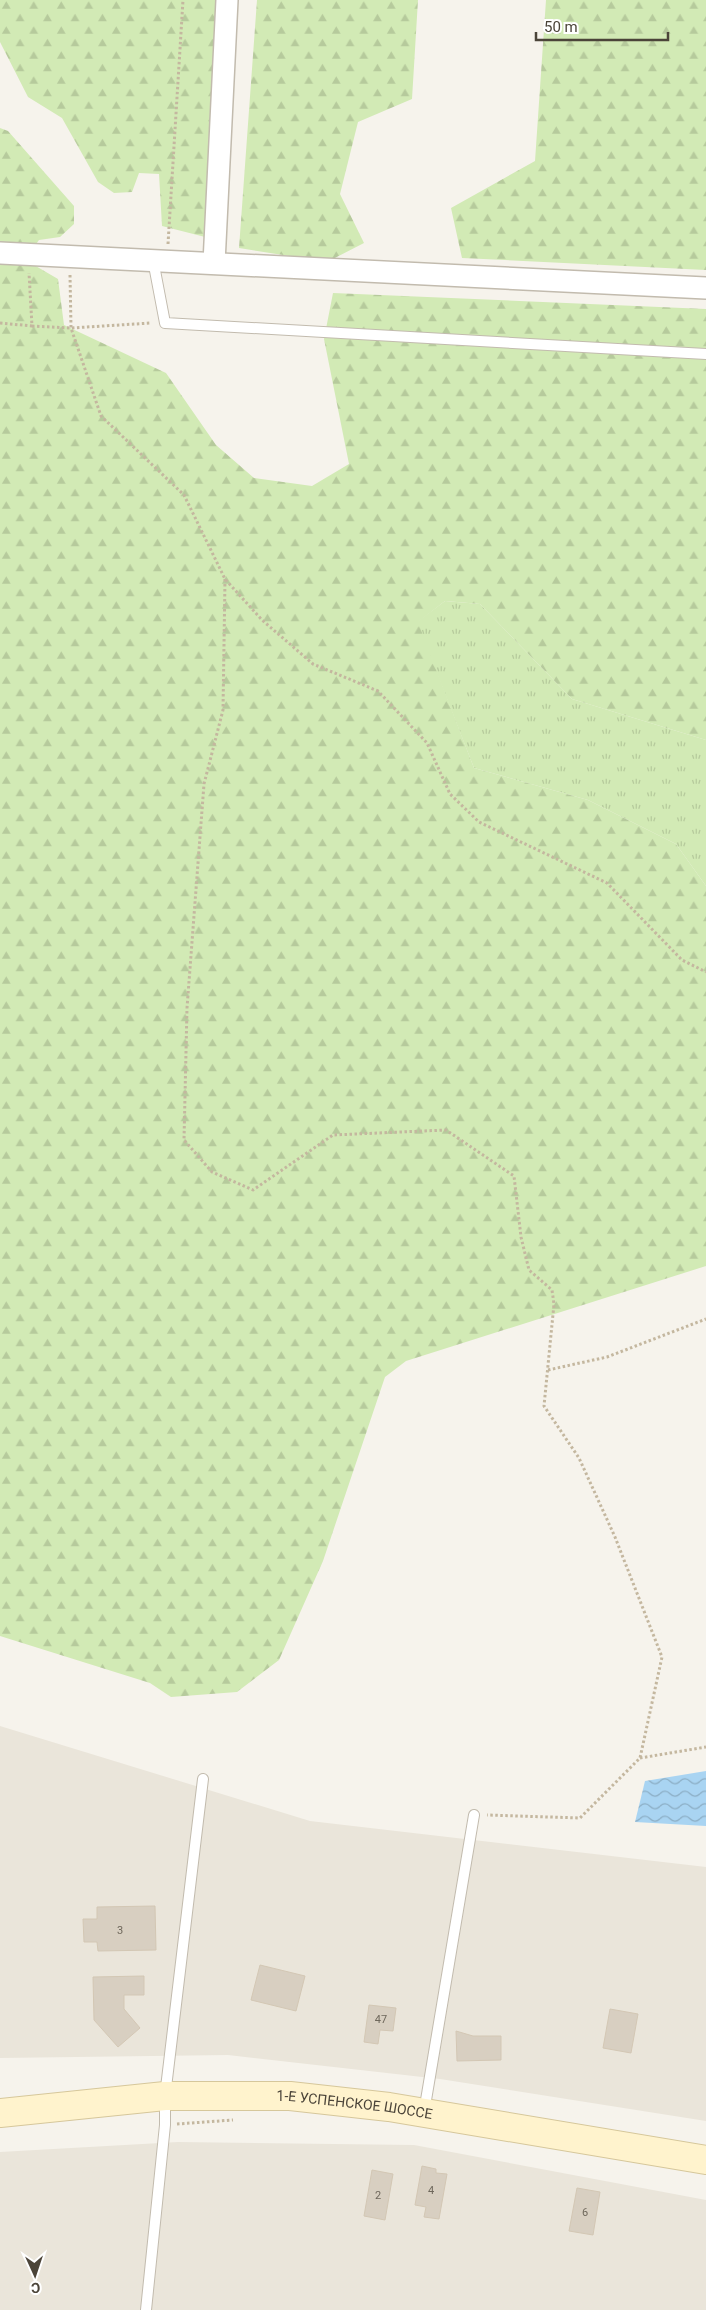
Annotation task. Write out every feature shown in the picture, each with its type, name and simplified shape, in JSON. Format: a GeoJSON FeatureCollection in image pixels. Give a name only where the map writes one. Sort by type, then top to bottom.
{"type":"FeatureCollection","features":[{"type":"Feature","properties":{"kind":"main road","name":"1-Е УСПЕНСКОЕ ШОССЕ"},"geometry":{"type":"LineString","coordinates":[[0,2113],[166,2096],[290,2096],[424,2112],[706,2160]]}},
{"type":"Feature","properties":{"kind":"street"},"geometry":{"type":"LineString","coordinates":[[214,262],[226,0]]}},
{"type":"Feature","properties":{"kind":"street"},"geometry":{"type":"LineString","coordinates":[[0,253],[214,262],[706,288]]}},
{"type":"Feature","properties":{"kind":"lane"},"geometry":{"type":"LineString","coordinates":[[160,260],[165,323],[706,354]]}},
{"type":"Feature","properties":{"kind":"lane"},"geometry":{"type":"LineString","coordinates":[[146,2310],[166,2124],[166,2096],[203,1779]]}},
{"type":"Feature","properties":{"kind":"lane"},"geometry":{"type":"LineString","coordinates":[[424,2112],[474,1815]]}},
{"type":"Feature","properties":{"kind":"path"},"geometry":{"type":"LineString","coordinates":[[160,260],[183,0]]}},
{"type":"Feature","properties":{"kind":"path"},"geometry":{"type":"LineString","coordinates":[[28,255],[32,326]]}},
{"type":"Feature","properties":{"kind":"path"},"geometry":{"type":"LineString","coordinates":[[70,257],[71,328],[101,416],[184,495],[225,579],[262,620],[313,664],[378,691],[427,743],[450,794],[479,822],[607,883],[682,960],[706,972]]}},
{"type":"Feature","properties":{"kind":"path"},"geometry":{"type":"LineString","coordinates":[[0,323],[71,328],[165,323]]}},
{"type":"Feature","properties":{"kind":"path"},"geometry":{"type":"LineString","coordinates":[[225,579],[223,710],[204,784],[187,1008],[184,1140],[212,1172],[253,1190],[333,1135],[446,1130],[514,1176],[521,1237],[529,1270],[552,1290],[554,1304],[544,1406],[579,1458],[615,1538],[662,1657],[640,1758],[580,1818],[474,1815]]}},
{"type":"Feature","properties":{"kind":"path"},"geometry":{"type":"LineString","coordinates":[[548,1370],[607,1357],[706,1319]]}},
{"type":"Feature","properties":{"kind":"path"},"geometry":{"type":"LineString","coordinates":[[640,1758],[706,1746]]}},
{"type":"Feature","properties":{"kind":"path"},"geometry":{"type":"LineString","coordinates":[[166,2124],[243,2119]]}},
{"type":"Feature","properties":{"kind":"shaded area"},"geometry":{"type":"Polygon","coordinates":[[[0,1726],[310,1821],[706,1867],[706,2121],[440,2079],[228,2055],[0,2058],[0,1726]]]}},
{"type":"Feature","properties":{"kind":"shaded area"},"geometry":{"type":"Polygon","coordinates":[[[178,2142],[414,2145],[706,2200],[706,2310],[0,2310],[0,2152],[178,2142]]]}},
{"type":"Feature","properties":{"kind":"green space"},"geometry":{"type":"Polygon","coordinates":[[[0,0],[221,0],[209,238],[162,226],[159,174],[139,173],[132,192],[114,193],[98,182],[62,118],[28,97],[0,42],[0,0]]]}},
{"type":"Feature","properties":{"kind":"green space"},"geometry":{"type":"Polygon","coordinates":[[[257,0],[418,0],[412,99],[358,122],[340,194],[364,243],[327,262],[239,248],[257,0]]]}},
{"type":"Feature","properties":{"kind":"green space"},"geometry":{"type":"Polygon","coordinates":[[[546,0],[706,0],[706,270],[462,258],[451,208],[535,161],[546,0]]]}},
{"type":"Feature","properties":{"kind":"green space"},"geometry":{"type":"Polygon","coordinates":[[[0,128],[8,131],[74,206],[74,224],[60,237],[39,240],[28,255],[0,257],[0,128]]]}},
{"type":"Feature","properties":{"kind":"green space"},"geometry":{"type":"Polygon","coordinates":[[[0,260],[34,265],[58,279],[64,325],[166,373],[216,445],[254,478],[312,486],[349,464],[324,339],[333,293],[706,309],[706,740],[572,699],[480,604],[445,601],[418,622],[474,768],[588,800],[676,844],[706,886],[706,1266],[406,1361],[385,1377],[323,1561],[279,1660],[237,1692],[171,1697],[150,1683],[0,1636],[0,260]]]}},
{"type":"Feature","properties":{"kind":"green space"},"geometry":{"type":"Polygon","coordinates":[[[445,601],[480,604],[572,699],[706,740],[706,886],[676,844],[588,800],[474,768],[417,622],[445,601]]]}},
{"type":"Feature","properties":{"kind":"water"},"geometry":{"type":"Polygon","coordinates":[[[706,1771],[706,1826],[635,1822],[645,1781],[706,1771]]]}},
{"type":"Feature","properties":{"kind":"building"},"geometry":{"type":"Polygon","coordinates":[[[155,1906],[156,1950],[98,1951],[97,1942],[84,1942],[83,1919],[97,1919],[97,1907],[155,1906]]]}},
{"type":"Feature","properties":{"kind":"building"},"geometry":{"type":"Polygon","coordinates":[[[260,1965],[305,1976],[296,2011],[251,2000],[260,1965]]]}},
{"type":"Feature","properties":{"kind":"building"},"geometry":{"type":"Polygon","coordinates":[[[144,1976],[144,1995],[124,1995],[124,2009],[140,2028],[118,2047],[94,2020],[93,1977],[144,1976]]]}},
{"type":"Feature","properties":{"kind":"building"},"geometry":{"type":"Polygon","coordinates":[[[369,2005],[396,2008],[393,2031],[380,2030],[378,2044],[364,2042],[369,2005]]]}},
{"type":"Feature","properties":{"kind":"building"},"geometry":{"type":"Polygon","coordinates":[[[610,2009],[638,2014],[631,2053],[603,2048],[610,2009]]]}},
{"type":"Feature","properties":{"kind":"building"},"geometry":{"type":"Polygon","coordinates":[[[456,2031],[473,2036],[501,2036],[501,2060],[457,2061],[456,2031]]]}},
{"type":"Feature","properties":{"kind":"building"},"geometry":{"type":"Polygon","coordinates":[[[422,2166],[436,2169],[436,2173],[447,2174],[439,2219],[424,2217],[426,2207],[415,2205],[422,2166]]]}},
{"type":"Feature","properties":{"kind":"building"},"geometry":{"type":"Polygon","coordinates":[[[372,2170],[393,2174],[385,2220],[364,2216],[372,2170]]]}},
{"type":"Feature","properties":{"kind":"building"},"geometry":{"type":"Polygon","coordinates":[[[577,2188],[600,2192],[593,2235],[569,2231],[577,2188]]]}}]}
